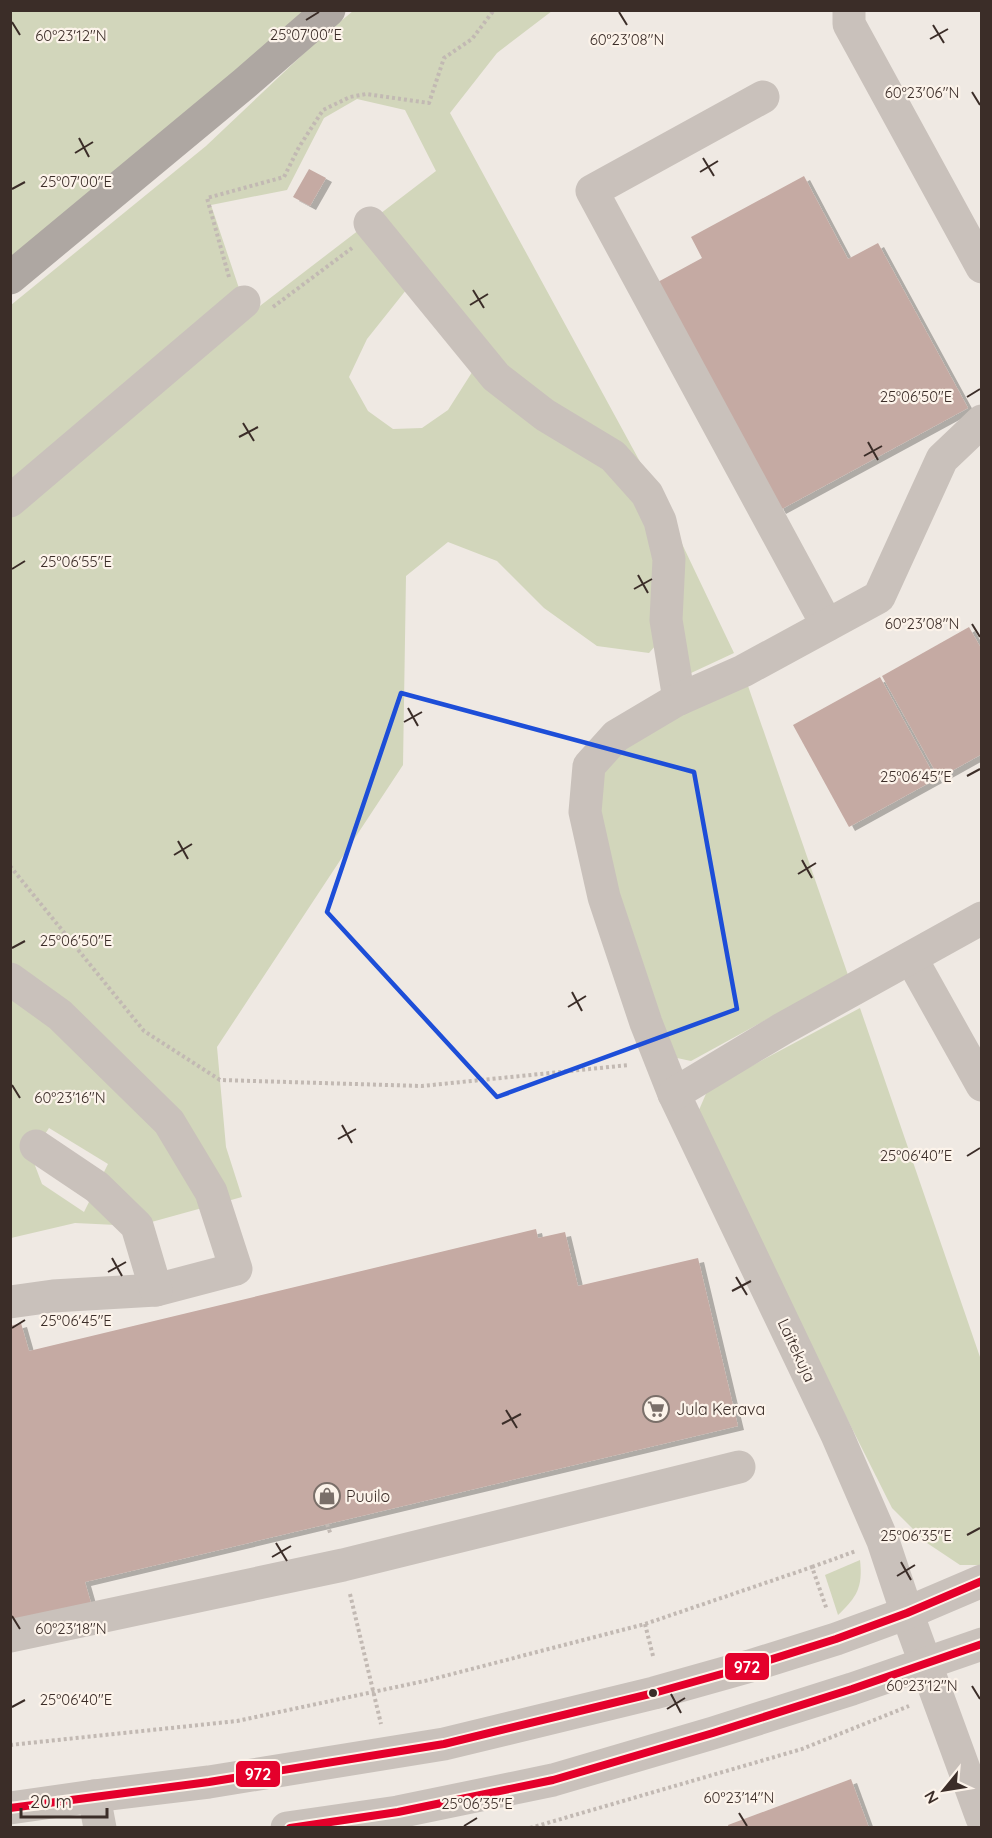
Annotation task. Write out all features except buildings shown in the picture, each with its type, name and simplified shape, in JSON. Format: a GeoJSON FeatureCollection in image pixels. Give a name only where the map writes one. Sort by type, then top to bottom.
{"type":"FeatureCollection","features":[{"type":"Feature","properties":{"kind":"highway"},"geometry":{"type":"LineString","coordinates":[[10,278],[245,84],[329,10]]}},
{"type":"Feature","properties":{"kind":"street"},"geometry":{"type":"LineString","coordinates":[[849,10],[849,24],[981,267]]}},
{"type":"Feature","properties":{"kind":"street"},"geometry":{"type":"LineString","coordinates":[[763,97],[592,191],[827,625]]}},
{"type":"Feature","properties":{"kind":"street"},"geometry":{"type":"LineString","coordinates":[[370,223],[496,377],[545,415],[613,456],[647,494],[660,521],[669,559],[666,620],[679,699]]}},
{"type":"Feature","properties":{"kind":"street"},"geometry":{"type":"LineString","coordinates":[[10,501],[241,305]]}},
{"type":"Feature","properties":{"kind":"street","name":"Laitekuja"},"geometry":{"type":"LineString","coordinates":[[981,421],[942,459],[879,597],[743,671],[679,699],[616,736],[589,766],[585,812],[604,897],[661,1062],[674,1094],[837,1435],[883,1541],[981,1818]]}},
{"type":"Feature","properties":{"kind":"street"},"geometry":{"type":"LineString","coordinates":[[674,1094],[782,1029],[981,918]]}},
{"type":"Feature","properties":{"kind":"street"},"geometry":{"type":"LineString","coordinates":[[911,958],[981,1085]]}},
{"type":"Feature","properties":{"kind":"street"},"geometry":{"type":"LineString","coordinates":[[10,979],[60,1015],[169,1122],[211,1192],[236,1269],[156,1290],[53,1296],[10,1302]]}},
{"type":"Feature","properties":{"kind":"street"},"geometry":{"type":"LineString","coordinates":[[36,1146],[97,1187],[137,1226],[156,1290]]}},
{"type":"Feature","properties":{"kind":"street"},"geometry":{"type":"LineString","coordinates":[[10,1636],[343,1565],[739,1467]]}},
{"type":"Feature","properties":{"kind":"street"},"geometry":{"type":"LineString","coordinates":[[10,1808],[208,1782],[444,1744],[654,1693],[750,1666],[836,1639],[907,1613],[981,1581]]}},
{"type":"Feature","properties":{"kind":"street"},"geometry":{"type":"LineString","coordinates":[[287,1827],[398,1812],[553,1780],[852,1689],[981,1644]]}},
{"type":"Feature","properties":{"kind":"street"},"geometry":{"type":"LineString","coordinates":[[94,1796],[100,1827]]}},
{"type":"Feature","properties":{"kind":"path"},"geometry":{"type":"LineString","coordinates":[[241,305],[207,198],[284,177],[299,147],[323,110],[351,96],[366,94],[429,103],[444,58],[472,39],[494,10]]}},
{"type":"Feature","properties":{"kind":"path"},"geometry":{"type":"LineString","coordinates":[[10,866],[144,1030],[220,1080],[422,1086],[661,1062]]}},
{"type":"Feature","properties":{"kind":"path"},"geometry":{"type":"LineString","coordinates":[[343,1565],[388,1754]]}},
{"type":"Feature","properties":{"kind":"path"},"geometry":{"type":"LineString","coordinates":[[10,1745],[237,1721],[429,1680],[645,1624],[812,1567],[836,1639]]}},
{"type":"Feature","properties":{"kind":"path"},"geometry":{"type":"LineString","coordinates":[[645,1624],[653,1656]]}},
{"type":"Feature","properties":{"kind":"path"},"geometry":{"type":"LineString","coordinates":[[852,1689],[865,1724]]}},
{"type":"Feature","properties":{"kind":"path"},"geometry":{"type":"LineString","coordinates":[[530,1827],[802,1749],[936,1694]]}},
{"type":"Feature","properties":{"kind":"highlighted area"},"geometry":{"type":"Polygon","coordinates":[[[401,693],[694,772],[737,1009],[497,1097],[327,912],[401,693]]]}},
{"type":"Feature","properties":{"kind":"green space"},"geometry":{"type":"Polygon","coordinates":[[[11,10],[312,11],[11,261],[11,10]]]}},
{"type":"Feature","properties":{"kind":"green space"},"geometry":{"type":"Polygon","coordinates":[[[353,11],[552,11],[497,53],[450,113],[663,504],[734,653],[676,680],[660,551],[662,638],[649,653],[597,646],[544,608],[497,561],[448,542],[406,576],[403,765],[217,1047],[226,1147],[242,1197],[137,1226],[75,1223],[11,1238],[11,305],[206,146],[317,41],[353,11]],[[357,99],[324,118],[287,190],[211,205],[248,315],[436,171],[405,110],[357,99]],[[418,275],[367,339],[349,377],[368,411],[393,429],[422,428],[448,410],[483,355],[418,275]],[[49,1128],[31,1155],[42,1184],[84,1212],[108,1164],[49,1128]]]}},
{"type":"Feature","properties":{"kind":"green space"},"geometry":{"type":"Polygon","coordinates":[[[747,683],[848,975],[691,1061],[677,1058],[642,973],[602,843],[594,798],[601,769],[623,744],[747,683]]]}},
{"type":"Feature","properties":{"kind":"green space"},"geometry":{"type":"Polygon","coordinates":[[[860,1008],[981,1360],[981,1565],[960,1565],[927,1543],[892,1508],[704,1134],[699,1110],[708,1089],[860,1008]]]}},
{"type":"Feature","properties":{"kind":"green space"},"geometry":{"type":"Polygon","coordinates":[[[860,1560],[857,1591],[850,1603],[838,1615],[825,1575],[860,1560]]]}},
{"type":"Feature","properties":{"kind":"transit line","name":"972"},"geometry":{"type":"LineString","coordinates":[[10,1808],[209,1782],[444,1744],[654,1693],[750,1666],[836,1639],[907,1613],[982,1581]]}},
{"type":"Feature","properties":{"kind":"transit line","name":"972"},"geometry":{"type":"LineString","coordinates":[[290,1828],[398,1812],[553,1780],[852,1689],[982,1644]]}},
{"type":"Feature","properties":{"kind":"place","name":"Jula Kerava"},"geometry":{"type":"Point","coordinates":[656,1409]}},
{"type":"Feature","properties":{"kind":"place","name":"Puuilo"},"geometry":{"type":"Point","coordinates":[327,1496]}}]}
